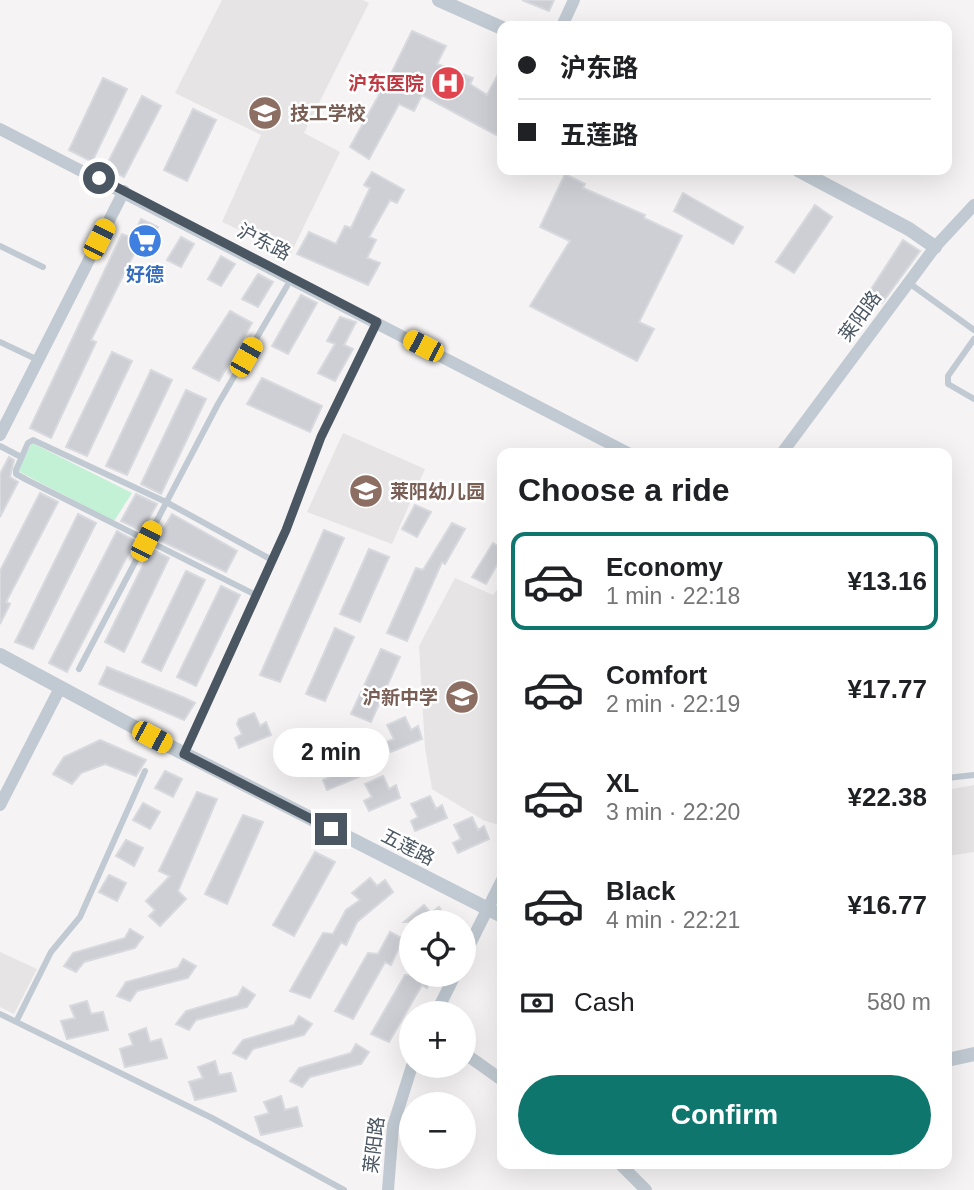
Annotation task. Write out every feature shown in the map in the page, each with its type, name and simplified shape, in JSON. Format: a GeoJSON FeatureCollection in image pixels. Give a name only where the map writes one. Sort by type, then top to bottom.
{"type":"FeatureCollection","features":[{"type":"Feature","properties":{"kind":"street"},"geometry":{"type":"LineString","coordinates":[[439,0],[497,27]]}},
{"type":"Feature","properties":{"kind":"street"},"geometry":{"type":"LineString","coordinates":[[564,21],[574,0]]}},
{"type":"Feature","properties":{"kind":"street","name":"沪东路"},"geometry":{"type":"LineString","coordinates":[[0,129],[618,448]]}},
{"type":"Feature","properties":{"kind":"street"},"geometry":{"type":"LineString","coordinates":[[807,175],[909,229],[936,247]]}},
{"type":"Feature","properties":{"kind":"street"},"geometry":{"type":"LineString","coordinates":[[0,435],[124,191]]}},
{"type":"Feature","properties":{"kind":"street","name":"莱阳路"},"geometry":{"type":"LineString","coordinates":[[786,448],[936,247],[974,205]]}},
{"type":"Feature","properties":{"kind":"street","name":"五莲路"},"geometry":{"type":"LineString","coordinates":[[0,655],[184,754],[497,913]]}},
{"type":"Feature","properties":{"kind":"street"},"geometry":{"type":"LineString","coordinates":[[0,805],[60,688]]}},
{"type":"Feature","properties":{"kind":"street"},"geometry":{"type":"LineString","coordinates":[[476,931],[497,889]]}},
{"type":"Feature","properties":{"kind":"street"},"geometry":{"type":"LineString","coordinates":[[952,1059],[974,1054]]}},
{"type":"Feature","properties":{"kind":"street"},"geometry":{"type":"LineString","coordinates":[[476,1062],[497,1076]]}},
{"type":"Feature","properties":{"kind":"street","name":"莱阳路"},"geometry":{"type":"LineString","coordinates":[[388,1190],[393,1126],[408,1078]]}},
{"type":"Feature","properties":{"kind":"street"},"geometry":{"type":"LineString","coordinates":[[625,1169],[646,1190]]}},
{"type":"Feature","properties":{"kind":"lane"},"geometry":{"type":"LineString","coordinates":[[0,246],[43,267]]}},
{"type":"Feature","properties":{"kind":"lane"},"geometry":{"type":"LineString","coordinates":[[909,283],[974,330]]}},
{"type":"Feature","properties":{"kind":"lane"},"geometry":{"type":"LineString","coordinates":[[79,669],[166,502],[287,286]]}},
{"type":"Feature","properties":{"kind":"lane"},"geometry":{"type":"LineString","coordinates":[[184,754],[272,560],[321,437],[377,322]]}},
{"type":"Feature","properties":{"kind":"lane"},"geometry":{"type":"LineString","coordinates":[[974,339],[948,376],[948,384],[974,399]]}},
{"type":"Feature","properties":{"kind":"lane"},"geometry":{"type":"LineString","coordinates":[[0,342],[38,360]]}},
{"type":"Feature","properties":{"kind":"lane"},"geometry":{"type":"LineString","coordinates":[[256,595],[16,474],[22,457],[33,440],[166,502],[272,560]]}},
{"type":"Feature","properties":{"kind":"lane"},"geometry":{"type":"LineString","coordinates":[[0,446],[22,457]]}},
{"type":"Feature","properties":{"kind":"lane"},"geometry":{"type":"LineString","coordinates":[[17,1020],[51,952],[80,917],[145,771]]}},
{"type":"Feature","properties":{"kind":"lane"},"geometry":{"type":"LineString","coordinates":[[952,777],[974,775]]}},
{"type":"Feature","properties":{"kind":"lane"},"geometry":{"type":"LineString","coordinates":[[0,1014],[17,1020],[212,1118],[344,1190]]}},
{"type":"Feature","properties":{"kind":"shaded area","name":"技工学校"},"geometry":{"type":"Polygon","coordinates":[[[222,0],[363,0],[369,3],[304,133],[340,152],[291,253],[222,222],[261,135],[175,93],[222,0]]]}},
{"type":"Feature","properties":{"kind":"shaded area","name":"莱阳幼儿园"},"geometry":{"type":"Polygon","coordinates":[[[343,433],[425,469],[392,544],[307,512],[343,433]]]}},
{"type":"Feature","properties":{"kind":"shaded area","name":"沪新中学"},"geometry":{"type":"Polygon","coordinates":[[[455,578],[493,595],[497,590],[497,824],[483,820],[432,789],[425,748],[419,646],[455,578]]]}},
{"type":"Feature","properties":{"kind":"shaded area"},"geometry":{"type":"Polygon","coordinates":[[[974,785],[974,852],[952,855],[952,789],[974,785]]]}},
{"type":"Feature","properties":{"kind":"shaded area"},"geometry":{"type":"Polygon","coordinates":[[[0,952],[37,969],[14,1014],[0,1007],[0,952]]]}},
{"type":"Feature","properties":{"kind":"green space"},"geometry":{"type":"Polygon","coordinates":[[[32,443],[132,493],[114,521],[18,471],[32,443]]]}},
{"type":"Feature","properties":{"kind":"building"},"geometry":{"type":"Polygon","coordinates":[[[522,0],[554,0],[549,11],[522,0]]]}},
{"type":"Feature","properties":{"kind":"building"},"geometry":{"type":"Polygon","coordinates":[[[412,31],[446,46],[437,64],[473,78],[470,84],[487,95],[497,76],[497,135],[422,95],[414,111],[399,104],[369,159],[350,147],[379,95],[371,91],[377,75],[388,80],[412,31]]]}},
{"type":"Feature","properties":{"kind":"building"},"geometry":{"type":"Polygon","coordinates":[[[103,78],[127,89],[92,162],[69,150],[103,78]]]}},
{"type":"Feature","properties":{"kind":"building"},"geometry":{"type":"Polygon","coordinates":[[[142,96],[161,106],[124,177],[105,168],[142,96]]]}},
{"type":"Feature","properties":{"kind":"building"},"geometry":{"type":"Polygon","coordinates":[[[193,109],[216,120],[187,181],[164,170],[193,109]]]}},
{"type":"Feature","properties":{"kind":"building"},"geometry":{"type":"Polygon","coordinates":[[[372,172],[404,190],[397,203],[390,200],[369,237],[376,240],[367,258],[380,263],[368,285],[297,254],[309,232],[336,244],[345,226],[351,228],[370,188],[364,185],[372,172]]]}},
{"type":"Feature","properties":{"kind":"building"},"geometry":{"type":"Polygon","coordinates":[[[565,175],[567,175],[585,184],[583,188],[645,215],[644,218],[682,236],[639,322],[654,329],[637,361],[530,306],[570,241],[540,227],[565,175]]]}},
{"type":"Feature","properties":{"kind":"building"},"geometry":{"type":"Polygon","coordinates":[[[683,193],[743,227],[733,244],[674,211],[683,193]]]}},
{"type":"Feature","properties":{"kind":"building"},"geometry":{"type":"Polygon","coordinates":[[[815,205],[832,217],[794,273],[776,262],[815,205]]]}},
{"type":"Feature","properties":{"kind":"building"},"geometry":{"type":"Polygon","coordinates":[[[141,219],[158,227],[145,254],[136,250],[91,340],[96,342],[51,438],[30,428],[122,234],[132,238],[141,219]]]}},
{"type":"Feature","properties":{"kind":"building"},"geometry":{"type":"Polygon","coordinates":[[[181,237],[194,244],[181,267],[167,260],[181,237]]]}},
{"type":"Feature","properties":{"kind":"building"},"geometry":{"type":"Polygon","coordinates":[[[903,240],[920,251],[882,303],[868,294],[903,240]]]}},
{"type":"Feature","properties":{"kind":"building"},"geometry":{"type":"Polygon","coordinates":[[[221,256],[235,264],[221,286],[208,279],[221,256]]]}},
{"type":"Feature","properties":{"kind":"building"},"geometry":{"type":"Polygon","coordinates":[[[258,274],[273,282],[258,307],[242,299],[258,274]]]}},
{"type":"Feature","properties":{"kind":"building"},"geometry":{"type":"Polygon","coordinates":[[[301,295],[317,303],[288,354],[272,346],[301,295]]]}},
{"type":"Feature","properties":{"kind":"building"},"geometry":{"type":"Polygon","coordinates":[[[230,311],[252,323],[219,381],[193,368],[230,311]]]}},
{"type":"Feature","properties":{"kind":"building"},"geometry":{"type":"Polygon","coordinates":[[[340,317],[356,322],[344,345],[353,349],[335,381],[318,373],[335,344],[327,341],[340,317]]]}},
{"type":"Feature","properties":{"kind":"building"},"geometry":{"type":"Polygon","coordinates":[[[112,352],[132,361],[87,456],[66,447],[112,352]]]}},
{"type":"Feature","properties":{"kind":"building"},"geometry":{"type":"Polygon","coordinates":[[[151,370],[172,380],[127,475],[106,466],[151,370]]]}},
{"type":"Feature","properties":{"kind":"building"},"geometry":{"type":"Polygon","coordinates":[[[262,378],[322,406],[310,432],[247,404],[262,378]]]}},
{"type":"Feature","properties":{"kind":"building"},"geometry":{"type":"Polygon","coordinates":[[[186,390],[206,399],[161,494],[141,484],[186,390]]]}},
{"type":"Feature","properties":{"kind":"building"},"geometry":{"type":"Polygon","coordinates":[[[9,457],[14,460],[10,477],[18,482],[0,517],[0,474],[9,457]]]}},
{"type":"Feature","properties":{"kind":"building"},"geometry":{"type":"Polygon","coordinates":[[[40,493],[58,502],[6,602],[10,604],[0,624],[0,571],[40,493]]]}},
{"type":"Feature","properties":{"kind":"building"},"geometry":{"type":"Polygon","coordinates":[[[136,494],[157,504],[142,531],[121,521],[136,494]]]}},
{"type":"Feature","properties":{"kind":"building"},"geometry":{"type":"Polygon","coordinates":[[[415,505],[431,512],[417,537],[402,529],[415,505]]]}},
{"type":"Feature","properties":{"kind":"building"},"geometry":{"type":"Polygon","coordinates":[[[78,514],[96,523],[33,649],[15,642],[78,514]]]}},
{"type":"Feature","properties":{"kind":"building"},"geometry":{"type":"Polygon","coordinates":[[[172,514],[237,551],[226,572],[157,539],[172,514]]]}},
{"type":"Feature","properties":{"kind":"building"},"geometry":{"type":"Polygon","coordinates":[[[452,523],[465,529],[445,564],[442,562],[407,641],[387,633],[416,568],[423,570],[452,523]]]}},
{"type":"Feature","properties":{"kind":"building"},"geometry":{"type":"Polygon","coordinates":[[[324,530],[344,538],[280,682],[260,675],[324,530]]]}},
{"type":"Feature","properties":{"kind":"building"},"geometry":{"type":"Polygon","coordinates":[[[117,531],[135,541],[67,672],[49,663],[117,531]]]}},
{"type":"Feature","properties":{"kind":"building"},"geometry":{"type":"Polygon","coordinates":[[[493,543],[497,545],[497,565],[486,584],[472,577],[493,543]]]}},
{"type":"Feature","properties":{"kind":"building"},"geometry":{"type":"Polygon","coordinates":[[[151,549],[169,558],[124,652],[105,642],[151,549]]]}},
{"type":"Feature","properties":{"kind":"building"},"geometry":{"type":"Polygon","coordinates":[[[369,549],[389,557],[360,622],[340,614],[369,549]]]}},
{"type":"Feature","properties":{"kind":"building"},"geometry":{"type":"Polygon","coordinates":[[[186,571],[205,580],[161,671],[142,662],[186,571]]]}},
{"type":"Feature","properties":{"kind":"building"},"geometry":{"type":"Polygon","coordinates":[[[221,586],[240,595],[196,686],[177,677],[221,586]]]}},
{"type":"Feature","properties":{"kind":"building"},"geometry":{"type":"Polygon","coordinates":[[[335,628],[354,637],[325,701],[306,694],[335,628]]]}},
{"type":"Feature","properties":{"kind":"building"},"geometry":{"type":"Polygon","coordinates":[[[381,649],[400,657],[371,722],[351,714],[381,649]]]}},
{"type":"Feature","properties":{"kind":"building"},"geometry":{"type":"Polygon","coordinates":[[[107,667],[195,703],[184,720],[99,684],[107,667]]]}},
{"type":"Feature","properties":{"kind":"building"},"geometry":{"type":"Polygon","coordinates":[[[254,713],[260,726],[266,722],[271,735],[239,748],[235,738],[242,734],[237,724],[239,719],[254,713]]]}},
{"type":"Feature","properties":{"kind":"building"},"geometry":{"type":"Polygon","coordinates":[[[405,717],[411,730],[418,726],[422,739],[391,752],[386,742],[394,739],[387,725],[405,717]]]}},
{"type":"Feature","properties":{"kind":"building"},"geometry":{"type":"Polygon","coordinates":[[[300,734],[306,746],[312,743],[317,755],[285,769],[281,759],[288,755],[281,741],[300,734]]]}},
{"type":"Feature","properties":{"kind":"building"},"geometry":{"type":"Polygon","coordinates":[[[100,740],[146,760],[136,776],[105,764],[81,773],[72,784],[53,774],[64,757],[100,740]]]}},
{"type":"Feature","properties":{"kind":"building"},"geometry":{"type":"Polygon","coordinates":[[[342,755],[348,768],[354,764],[359,777],[327,790],[323,780],[330,777],[323,763],[342,755]]]}},
{"type":"Feature","properties":{"kind":"building"},"geometry":{"type":"Polygon","coordinates":[[[165,771],[182,779],[173,797],[155,788],[165,771]]]}},
{"type":"Feature","properties":{"kind":"building"},"geometry":{"type":"Polygon","coordinates":[[[383,776],[389,789],[396,785],[400,798],[369,811],[364,801],[372,797],[365,784],[383,776]]]}},
{"type":"Feature","properties":{"kind":"building"},"geometry":{"type":"Polygon","coordinates":[[[197,792],[217,799],[178,891],[186,899],[160,926],[149,916],[155,910],[146,901],[170,876],[159,871],[197,792]]]}},
{"type":"Feature","properties":{"kind":"building"},"geometry":{"type":"Polygon","coordinates":[[[430,796],[436,809],[442,805],[447,818],[415,831],[411,821],[418,817],[411,804],[430,796]]]}},
{"type":"Feature","properties":{"kind":"building"},"geometry":{"type":"Polygon","coordinates":[[[143,803],[160,812],[150,829],[133,820],[143,803]]]}},
{"type":"Feature","properties":{"kind":"building"},"geometry":{"type":"Polygon","coordinates":[[[243,815],[263,822],[227,904],[205,894],[243,815]]]}},
{"type":"Feature","properties":{"kind":"building"},"geometry":{"type":"Polygon","coordinates":[[[472,817],[478,830],[484,826],[489,839],[458,853],[453,843],[461,839],[454,825],[472,817]]]}},
{"type":"Feature","properties":{"kind":"building"},"geometry":{"type":"Polygon","coordinates":[[[126,840],[143,848],[134,866],[116,856],[126,840]]]}},
{"type":"Feature","properties":{"kind":"building"},"geometry":{"type":"Polygon","coordinates":[[[315,852],[335,862],[294,936],[273,925],[315,852]]]}},
{"type":"Feature","properties":{"kind":"building"},"geometry":{"type":"Polygon","coordinates":[[[109,875],[126,883],[117,901],[99,892],[109,875]]]}},
{"type":"Feature","properties":{"kind":"building"},"geometry":{"type":"Polygon","coordinates":[[[370,878],[377,886],[385,880],[393,892],[357,922],[346,945],[341,942],[310,998],[290,991],[323,933],[333,934],[346,910],[360,900],[352,893],[370,878]]]}},
{"type":"Feature","properties":{"kind":"building"},"geometry":{"type":"Polygon","coordinates":[[[130,929],[143,937],[135,948],[84,962],[76,972],[64,966],[73,953],[125,938],[130,929]]]}},
{"type":"Feature","properties":{"kind":"building"},"geometry":{"type":"Polygon","coordinates":[[[390,932],[399,937],[399,948],[391,965],[385,962],[353,1019],[335,1011],[368,953],[378,954],[390,932]]]}},
{"type":"Feature","properties":{"kind":"building"},"geometry":{"type":"Polygon","coordinates":[[[183,959],[196,966],[188,978],[137,991],[130,1001],[117,996],[126,982],[178,968],[183,959]]]}},
{"type":"Feature","properties":{"kind":"building"},"geometry":{"type":"Polygon","coordinates":[[[399,985],[421,987],[413,1001],[399,1001],[399,1025],[389,1042],[371,1034],[399,985]]]}},
{"type":"Feature","properties":{"kind":"building"},"geometry":{"type":"Polygon","coordinates":[[[243,987],[255,995],[247,1007],[196,1020],[189,1030],[176,1024],[186,1011],[238,996],[243,987]]]}},
{"type":"Feature","properties":{"kind":"building"},"geometry":{"type":"Polygon","coordinates":[[[87,1001],[91,1014],[103,1012],[108,1030],[67,1039],[61,1021],[75,1018],[70,1006],[87,1001]]]}},
{"type":"Feature","properties":{"kind":"building"},"geometry":{"type":"Polygon","coordinates":[[[299,1016],[312,1024],[304,1035],[253,1049],[246,1059],[233,1053],[243,1040],[294,1025],[299,1016]]]}},
{"type":"Feature","properties":{"kind":"building"},"geometry":{"type":"Polygon","coordinates":[[[146,1028],[150,1042],[161,1039],[167,1058],[125,1067],[120,1049],[133,1045],[129,1034],[146,1028]]]}},
{"type":"Feature","properties":{"kind":"building"},"geometry":{"type":"Polygon","coordinates":[[[356,1044],[369,1052],[361,1064],[310,1077],[302,1087],[290,1081],[299,1068],[351,1053],[356,1044]]]}},
{"type":"Feature","properties":{"kind":"building"},"geometry":{"type":"Polygon","coordinates":[[[215,1061],[219,1075],[231,1073],[236,1091],[195,1100],[189,1082],[203,1078],[198,1067],[215,1061]]]}},
{"type":"Feature","properties":{"kind":"building"},"geometry":{"type":"Polygon","coordinates":[[[281,1096],[285,1110],[297,1107],[302,1126],[261,1135],[255,1117],[269,1113],[264,1102],[281,1096]]]}},
{"type":"Feature","properties":{"kind":"place","name":"沪东医院"},"geometry":{"type":"Point","coordinates":[448,83]}},
{"type":"Feature","properties":{"kind":"place","name":"技工学校"},"geometry":{"type":"Point","coordinates":[265,113]}},
{"type":"Feature","properties":{"kind":"place","name":"好德"},"geometry":{"type":"Point","coordinates":[145,241]}},
{"type":"Feature","properties":{"kind":"place","name":"莱阳幼儿园"},"geometry":{"type":"Point","coordinates":[366,491]}},
{"type":"Feature","properties":{"kind":"place","name":"沪新中学"},"geometry":{"type":"Point","coordinates":[462,697]}},
{"type":"Feature","properties":{"kind":"route"},"geometry":{"type":"LineString","coordinates":[[99,178],[377,322],[321,437],[286,530],[184,754],[331,829]]}}]}
